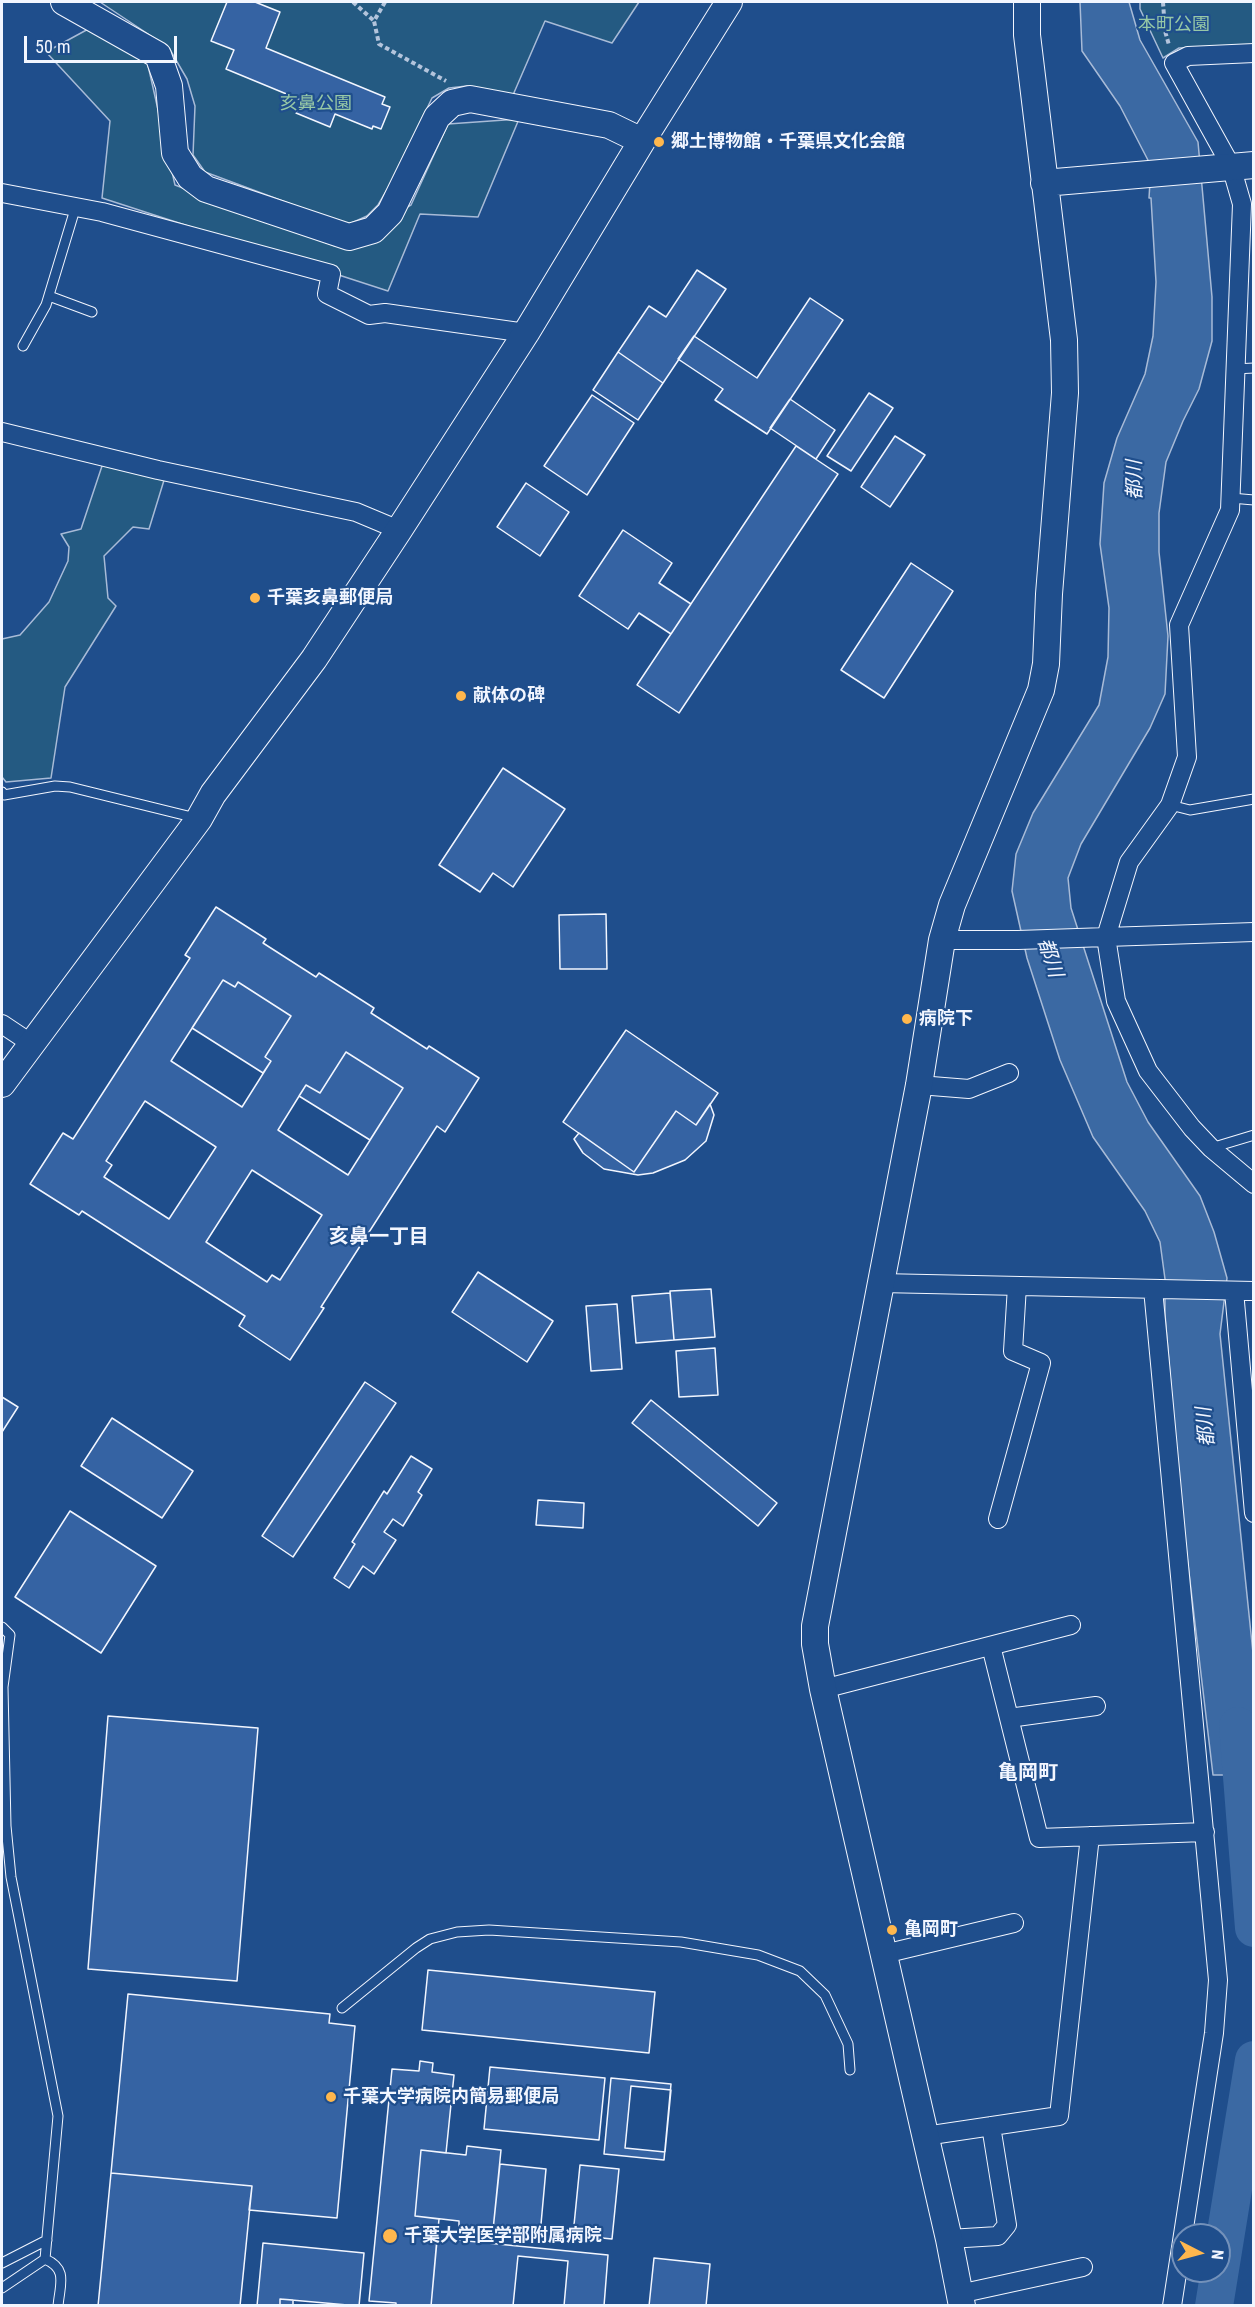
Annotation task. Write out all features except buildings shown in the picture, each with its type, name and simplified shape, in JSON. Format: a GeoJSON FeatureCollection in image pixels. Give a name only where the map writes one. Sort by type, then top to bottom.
{"type":"FeatureCollection","features":[{"type":"Feature","properties":{"kind":"street"},"geometry":{"type":"LineString","coordinates":[[64,2],[158,55],[169,86],[175,153],[190,177],[206,189],[349,237],[373,230],[390,213],[437,117],[452,103],[470,99],[609,125],[642,141]]}},
{"type":"Feature","properties":{"kind":"street"},"geometry":{"type":"LineString","coordinates":[[2,1084],[199,819],[213,794],[314,658],[526,333],[729,2]]}},
{"type":"Feature","properties":{"kind":"street"},"geometry":{"type":"LineString","coordinates":[[1027,2],[1027,35],[1064,340],[1065,393],[1049,594],[1046,664],[1041,690],[952,905],[942,940],[919,1085],[818,1600],[815,1644],[823,1689],[961,2300],[1083,2267]]}},
{"type":"Feature","properties":{"kind":"street"},"geometry":{"type":"LineString","coordinates":[[1254,53],[1188,56],[1174,63],[1242,165],[1230,510],[1179,625],[1187,757],[1170,805],[1129,862],[1098,938],[1116,1001],[1148,1071],[1192,1128],[1211,1148],[1254,1184]]}},
{"type":"Feature","properties":{"kind":"street"},"geometry":{"type":"LineString","coordinates":[[1044,183],[1242,165]]}},
{"type":"Feature","properties":{"kind":"street"},"geometry":{"type":"LineString","coordinates":[[2,193],[76,206],[331,274],[327,294],[369,315],[386,313],[526,333]]}},
{"type":"Feature","properties":{"kind":"street"},"geometry":{"type":"LineString","coordinates":[[2,432],[158,470],[356,512],[399,530]]}},
{"type":"Feature","properties":{"kind":"street"},"geometry":{"type":"LineString","coordinates":[[942,940],[1098,938],[1254,932]]}},
{"type":"Feature","properties":{"kind":"street"},"geometry":{"type":"LineString","coordinates":[[2,1024],[32,1044]]}},
{"type":"Feature","properties":{"kind":"street"},"geometry":{"type":"LineString","coordinates":[[919,1085],[969,1089],[1009,1073]]}},
{"type":"Feature","properties":{"kind":"street"},"geometry":{"type":"LineString","coordinates":[[880,1283],[1254,1291]]}},
{"type":"Feature","properties":{"kind":"street"},"geometry":{"type":"LineString","coordinates":[[998,1519],[1041,1363],[1013,1351],[1017,1286]]}},
{"type":"Feature","properties":{"kind":"street"},"geometry":{"type":"LineString","coordinates":[[1153,1289],[1218,1980],[1215,2022],[1172,2306]]}},
{"type":"Feature","properties":{"kind":"street"},"geometry":{"type":"LineString","coordinates":[[1234,1292],[1254,1513]]}},
{"type":"Feature","properties":{"kind":"street"},"geometry":{"type":"LineString","coordinates":[[823,1689],[1071,1626]]}},
{"type":"Feature","properties":{"kind":"street"},"geometry":{"type":"LineString","coordinates":[[991,1646],[1039,1838],[1205,1832]]}},
{"type":"Feature","properties":{"kind":"street"},"geometry":{"type":"LineString","coordinates":[[1009,1718],[1096,1706]]}},
{"type":"Feature","properties":{"kind":"street"},"geometry":{"type":"LineString","coordinates":[[925,2136],[1059,2116],[1090,1836]]}},
{"type":"Feature","properties":{"kind":"street"},"geometry":{"type":"LineString","coordinates":[[884,1954],[1014,1923]]}},
{"type":"Feature","properties":{"kind":"street"},"geometry":{"type":"LineString","coordinates":[[949,2239],[998,2236],[1006,2226],[991,2126]]}},
{"type":"Feature","properties":{"kind":"lane"},"geometry":{"type":"LineString","coordinates":[[23,346],[49,296],[76,206]]}},
{"type":"Feature","properties":{"kind":"lane"},"geometry":{"type":"LineString","coordinates":[[49,296],[92,312]]}},
{"type":"Feature","properties":{"kind":"lane"},"geometry":{"type":"LineString","coordinates":[[1235,369],[1254,369]]}},
{"type":"Feature","properties":{"kind":"lane"},"geometry":{"type":"LineString","coordinates":[[1231,498],[1254,500]]}},
{"type":"Feature","properties":{"kind":"lane"},"geometry":{"type":"LineString","coordinates":[[2,792],[4,795],[55,786],[70,787],[199,819]]}},
{"type":"Feature","properties":{"kind":"lane"},"geometry":{"type":"LineString","coordinates":[[1170,805],[1190,810],[1254,799]]}},
{"type":"Feature","properties":{"kind":"lane"},"geometry":{"type":"LineString","coordinates":[[1211,1148],[1254,1135]]}},
{"type":"Feature","properties":{"kind":"lane"},"geometry":{"type":"LineString","coordinates":[[2,1627],[10,1635],[3,1687],[6,1826],[11,1877],[58,2116],[45,2259]]}},
{"type":"Feature","properties":{"kind":"lane"},"geometry":{"type":"LineString","coordinates":[[342,2008],[416,1948],[430,1939],[457,1932],[489,1930],[681,1942],[758,1955],[800,1971],[825,1995],[848,2044],[850,2070]]}},
{"type":"Feature","properties":{"kind":"lane"},"geometry":{"type":"LineString","coordinates":[[2,2263],[46,2240]]}},
{"type":"Feature","properties":{"kind":"lane"},"geometry":{"type":"LineString","coordinates":[[2,2288],[45,2259]]}},
{"type":"Feature","properties":{"kind":"lane"},"geometry":{"type":"LineString","coordinates":[[45,2259],[55,2263],[62,2273],[58,2306]]}},
{"type":"Feature","properties":{"kind":"path"},"geometry":{"type":"LineString","coordinates":[[353,2],[374,21],[380,44],[446,81],[452,103]]}},
{"type":"Feature","properties":{"kind":"path"},"geometry":{"type":"LineString","coordinates":[[374,21],[385,2]]}},
{"type":"Feature","properties":{"kind":"path"},"geometry":{"type":"LineString","coordinates":[[1163,2],[1165,31],[1174,63]]}},
{"type":"Feature","properties":{"kind":"green space","name":"亥鼻公園"},"geometry":{"type":"Polygon","coordinates":[[[100,2],[639,2],[612,43],[545,21],[513,95],[467,86],[449,88],[432,98],[378,205],[367,216],[347,225],[205,172],[193,155],[195,106],[187,79],[169,48],[100,2]]]}},
{"type":"Feature","properties":{"kind":"green space","name":"本町公園"},"geometry":{"type":"Polygon","coordinates":[[[1140,2],[1253,2],[1253,45],[1179,48],[1163,58],[1140,9],[1140,2]]]}},
{"type":"Feature","properties":{"kind":"green space"},"geometry":{"type":"Polygon","coordinates":[[[92,27],[147,61],[175,185],[335,246],[411,205],[448,124],[519,119],[478,217],[420,214],[388,291],[102,198],[110,121],[46,52],[92,27]]]}},
{"type":"Feature","properties":{"kind":"green space"},"geometry":{"type":"Polygon","coordinates":[[[103,463],[165,477],[149,529],[133,527],[104,556],[108,598],[116,606],[65,687],[51,778],[6,782],[2,777],[2,639],[20,635],[49,602],[68,561],[69,547],[61,534],[81,529],[103,463]]]}},
{"type":"Feature","properties":{"kind":"water"},"geometry":{"type":"Polygon","coordinates":[[[1080,2],[1129,2],[1140,40],[1198,142],[1212,297],[1212,341],[1199,389],[1166,462],[1159,513],[1159,552],[1168,636],[1165,694],[1150,728],[1081,844],[1068,878],[1071,908],[1127,1082],[1148,1122],[1200,1196],[1214,1232],[1227,1278],[1220,1334],[1253,1653],[1253,1775],[1213,1775],[1180,1497],[1165,1314],[1165,1279],[1160,1242],[1145,1211],[1093,1137],[1060,1060],[1027,958],[1012,891],[1016,854],[1033,813],[1099,705],[1108,657],[1109,608],[1100,544],[1104,483],[1117,438],[1145,374],[1153,336],[1156,282],[1151,198],[1149,198],[1151,166],[1120,106],[1082,51],[1080,2]]]}},
{"type":"Feature","properties":{"kind":"waterway","name":"都川"},"geometry":{"type":"LineString","coordinates":[[1238,1726],[1254,1928]]}},
{"type":"Feature","properties":{"kind":"waterway","name":"都川"},"geometry":{"type":"LineString","coordinates":[[1214,2306],[1254,2060]]}},
{"type":"Feature","properties":{"kind":"place","name":"郷土博物館・千葉県文化会館"},"geometry":{"type":"Point","coordinates":[659,142]}},
{"type":"Feature","properties":{"kind":"place","name":"千葉亥鼻郵便局"},"geometry":{"type":"Point","coordinates":[255,598]}},
{"type":"Feature","properties":{"kind":"place","name":"献体の碑"},"geometry":{"type":"Point","coordinates":[461,696]}},
{"type":"Feature","properties":{"kind":"place","name":"病院下"},"geometry":{"type":"Point","coordinates":[907,1019]}},
{"type":"Feature","properties":{"kind":"place","name":"亀岡町"},"geometry":{"type":"Point","coordinates":[892,1930]}},
{"type":"Feature","properties":{"kind":"place","name":"千葉大学病院内簡易郵便局"},"geometry":{"type":"Point","coordinates":[331,2097]}},
{"type":"Feature","properties":{"kind":"place","name":"千葉大学医学部附属病院"},"geometry":{"type":"Point","coordinates":[390,2236]}},
{"type":"Feature","properties":{"kind":"district","name":"亥鼻一丁目"},"geometry":{"type":"Point","coordinates":[379,1238]}},
{"type":"Feature","properties":{"kind":"district","name":"亀岡町"},"geometry":{"type":"Point","coordinates":[1028,1774]}}]}
